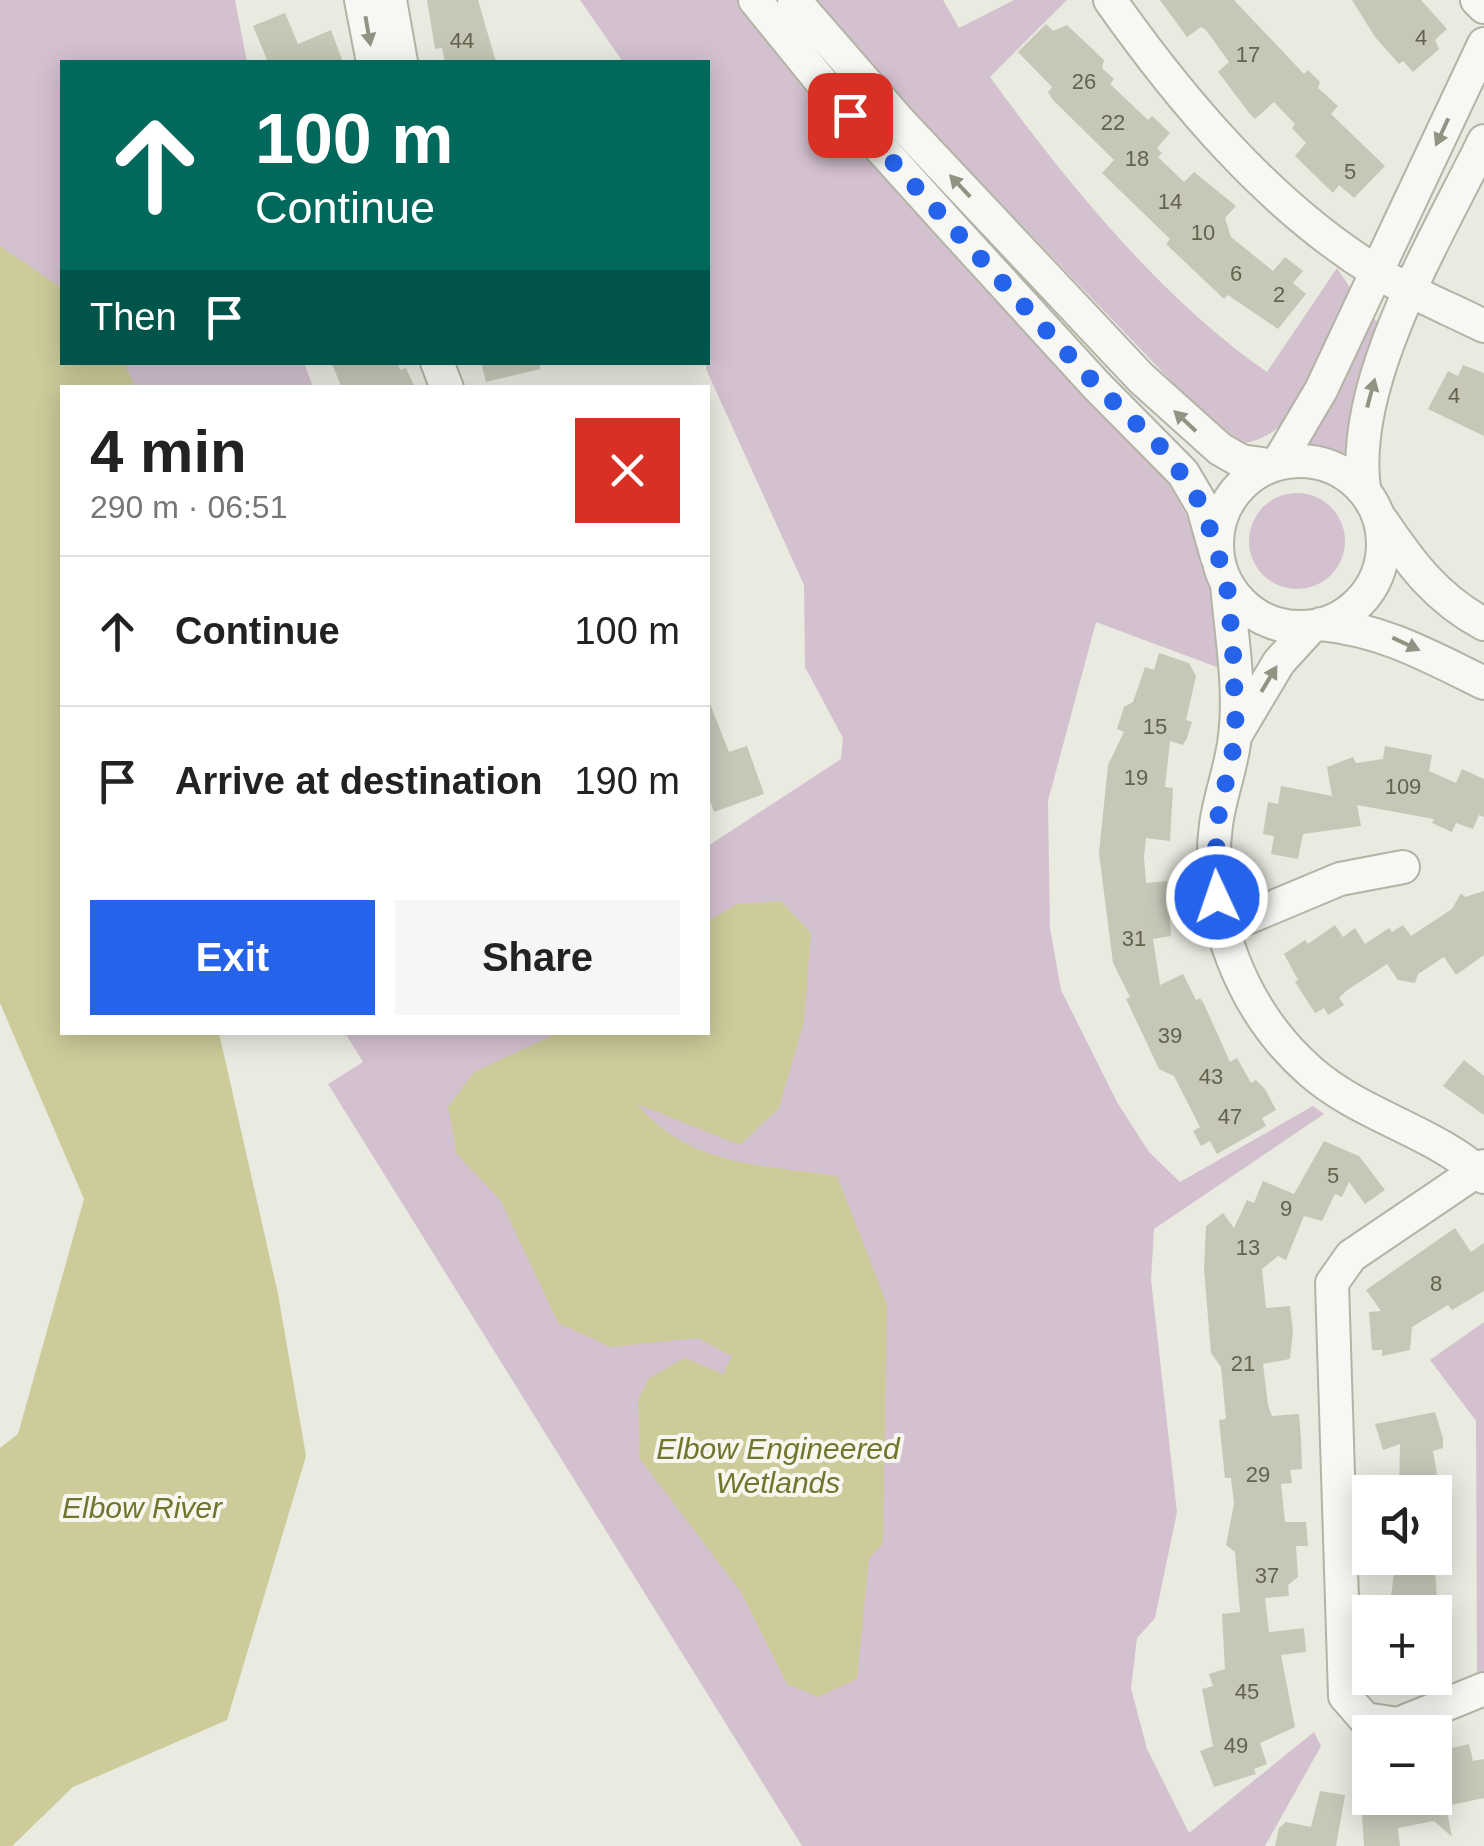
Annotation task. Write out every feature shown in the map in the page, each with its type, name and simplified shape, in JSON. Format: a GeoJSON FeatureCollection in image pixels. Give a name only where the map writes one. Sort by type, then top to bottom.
{"type":"FeatureCollection","features":[{"type":"Feature","properties":{"kind":"street"},"geometry":{"type":"LineString","coordinates":[[361,0],[373,60]]}},
{"type":"Feature","properties":{"kind":"street"},"geometry":{"type":"LineString","coordinates":[[390,0],[401,60]]}},
{"type":"Feature","properties":{"kind":"street"},"geometry":{"type":"LineString","coordinates":[[755,0],[828,90],[946,221],[1096,385],[1183,472],[1203,507],[1222,571],[1248,610],[1263,618],[1364,628],[1395,638],[1484,683]]}},
{"type":"Feature","properties":{"kind":"street"},"geometry":{"type":"LineString","coordinates":[[794,0],[900,122],[1155,391],[1220,449],[1241,461],[1274,464],[1296,460],[1333,467],[1371,503],[1415,571],[1463,612],[1484,624]]}},
{"type":"Feature","properties":{"kind":"street"},"geometry":{"type":"LineString","coordinates":[[1110,0],[1210,127],[1322,234],[1376,272],[1484,326]]}},
{"type":"Feature","properties":{"kind":"street"},"geometry":{"type":"LineString","coordinates":[[1477,0],[1484,7]]}},
{"type":"Feature","properties":{"kind":"street"},"geometry":{"type":"LineString","coordinates":[[1484,44],[1322,390],[1274,464],[1245,480],[1227,502],[1217,529],[1236,736],[1216,827],[1214,864],[1223,928],[1255,1005],[1306,1068],[1362,1108],[1433,1140],[1482,1172],[1341,1264],[1329,1293],[1339,1415],[1344,1696],[1365,1718],[1398,1724],[1484,1689]]}},
{"type":"Feature","properties":{"kind":"street"},"geometry":{"type":"LineString","coordinates":[[1236,736],[1280,662],[1316,626],[1339,618],[1368,592],[1383,556],[1371,503],[1365,416],[1376,374],[1484,142]]}},
{"type":"Feature","properties":{"kind":"street"},"geometry":{"type":"LineString","coordinates":[[1223,928],[1340,879],[1403,867]]}},
{"type":"Feature","properties":{"kind":"shaded area"},"geometry":{"type":"Polygon","coordinates":[[[0,0],[235,0],[247,60],[60,60],[60,365],[305,365],[312,385],[60,385],[60,391],[0,468],[0,0]]]}},
{"type":"Feature","properties":{"kind":"shaded area"},"geometry":{"type":"Polygon","coordinates":[[[580,0],[737,0],[824,108],[1159,471],[1197,540],[1210,591],[1222,669],[1096,622],[1048,801],[1050,928],[1061,990],[1117,1102],[1149,1152],[1180,1182],[1313,1106],[1324,1114],[1154,1229],[1151,1280],[1177,1512],[1155,1618],[1137,1638],[1131,1688],[1147,1749],[1189,1833],[1314,1732],[1321,1746],[1265,1846],[802,1846],[328,1084],[363,1062],[346,1035],[710,1035],[710,845],[841,759],[843,738],[805,667],[804,585],[706,369],[710,365],[710,60],[622,60],[580,0]]]}},
{"type":"Feature","properties":{"kind":"shaded area"},"geometry":{"type":"Polygon","coordinates":[[[817,0],[943,0],[959,28],[1014,0],[1067,0],[990,77],[1083,197],[1153,274],[1228,343],[1267,372],[1337,268],[1353,292],[1314,382],[1286,421],[1268,435],[1246,443],[1220,432],[918,117],[817,0]]]}},
{"type":"Feature","properties":{"kind":"shaded area"},"geometry":{"type":"Polygon","coordinates":[[[1373,317],[1382,328],[1352,403],[1346,463],[1303,448],[1373,317]]]}},
{"type":"Feature","properties":{"kind":"shaded area"},"geometry":{"type":"Polygon","coordinates":[[[1297,493],[1316,496],[1331,507],[1342,522],[1342,560],[1331,575],[1316,586],[1297,589],[1278,586],[1263,575],[1252,560],[1249,541],[1252,522],[1263,507],[1278,496],[1297,493]]]}},
{"type":"Feature","properties":{"kind":"shaded area"},"geometry":{"type":"Polygon","coordinates":[[[1484,1322],[1484,1671],[1477,1674],[1476,1421],[1430,1360],[1484,1322]]]}},
{"type":"Feature","properties":{"kind":"water","name":"Elbow River"},"geometry":{"type":"Polygon","coordinates":[[[0,246],[60,287],[60,365],[125,365],[135,385],[60,385],[60,1035],[219,1035],[278,1294],[306,1456],[227,1720],[73,1787],[12,1846],[0,1846],[0,1448],[18,1434],[84,1199],[0,1003],[0,246]]]}},
{"type":"Feature","properties":{"kind":"water","name":"Elbow Engineered Wetlands"},"geometry":{"type":"Polygon","coordinates":[[[781,901],[811,933],[804,1022],[779,1108],[740,1145],[637,1104],[658,1125],[703,1151],[754,1165],[837,1176],[887,1304],[883,1543],[869,1559],[857,1679],[818,1697],[787,1684],[741,1592],[640,1459],[638,1400],[649,1378],[685,1358],[723,1374],[732,1356],[698,1338],[611,1347],[558,1323],[501,1201],[457,1154],[448,1107],[474,1072],[554,1035],[710,1035],[710,920],[737,904],[781,901]]]}},
{"type":"Feature","properties":{"kind":"building"},"geometry":{"type":"Polygon","coordinates":[[[427,0],[478,0],[495,60],[445,60],[442,48],[435,49],[427,0]]]}},
{"type":"Feature","properties":{"kind":"building"},"geometry":{"type":"Polygon","coordinates":[[[1160,0],[1234,0],[1304,74],[1308,70],[1320,82],[1318,88],[1338,106],[1331,114],[1385,166],[1354,198],[1339,185],[1333,193],[1295,156],[1306,143],[1292,128],[1295,124],[1274,102],[1255,119],[1218,72],[1229,62],[1206,30],[1201,27],[1187,37],[1160,0]]]}},
{"type":"Feature","properties":{"kind":"building"},"geometry":{"type":"Polygon","coordinates":[[[1352,0],[1421,0],[1447,29],[1435,40],[1439,49],[1413,72],[1403,61],[1399,64],[1375,37],[1352,0]]]}},
{"type":"Feature","properties":{"kind":"building"},"geometry":{"type":"Polygon","coordinates":[[[285,13],[298,44],[331,30],[342,60],[267,60],[253,26],[285,13]]]}},
{"type":"Feature","properties":{"kind":"building"},"geometry":{"type":"Polygon","coordinates":[[[1046,24],[1053,31],[1067,25],[1104,60],[1102,68],[1114,79],[1110,84],[1148,120],[1152,116],[1170,133],[1157,148],[1162,153],[1158,157],[1184,182],[1194,172],[1236,206],[1225,218],[1231,237],[1273,271],[1285,257],[1303,271],[1293,283],[1306,294],[1278,329],[1228,295],[1224,299],[1166,244],[1170,239],[1102,173],[1114,160],[1053,100],[1048,92],[1052,87],[1018,52],[1046,24]]]}},
{"type":"Feature","properties":{"kind":"building"},"geometry":{"type":"Polygon","coordinates":[[[332,365],[398,365],[400,370],[406,368],[414,385],[341,385],[332,365]]]}},
{"type":"Feature","properties":{"kind":"building"},"geometry":{"type":"Polygon","coordinates":[[[482,365],[540,365],[540,369],[486,382],[482,365]]]}},
{"type":"Feature","properties":{"kind":"building"},"geometry":{"type":"Polygon","coordinates":[[[1463,365],[1484,373],[1484,436],[1428,409],[1448,371],[1458,376],[1463,365]]]}},
{"type":"Feature","properties":{"kind":"building"},"geometry":{"type":"Polygon","coordinates":[[[1159,653],[1189,663],[1196,676],[1186,720],[1192,722],[1187,738],[1183,745],[1170,741],[1165,787],[1173,788],[1170,841],[1146,838],[1146,883],[1167,881],[1171,936],[1153,939],[1160,985],[1183,974],[1196,1000],[1200,998],[1204,1004],[1230,1062],[1237,1058],[1251,1083],[1256,1080],[1265,1089],[1276,1110],[1262,1118],[1266,1126],[1217,1154],[1210,1141],[1201,1146],[1193,1131],[1200,1127],[1174,1076],[1159,1069],[1126,999],[1130,997],[1113,963],[1099,853],[1108,765],[1124,732],[1117,729],[1124,707],[1133,702],[1145,667],[1154,670],[1159,653]]]}},
{"type":"Feature","properties":{"kind":"building"},"geometry":{"type":"Polygon","coordinates":[[[710,704],[729,752],[747,746],[764,794],[714,812],[710,801],[710,704]]]}},
{"type":"Feature","properties":{"kind":"building"},"geometry":{"type":"Polygon","coordinates":[[[1385,746],[1432,755],[1429,771],[1456,783],[1462,769],[1484,779],[1484,817],[1479,815],[1473,829],[1456,823],[1452,832],[1432,823],[1434,819],[1357,805],[1361,826],[1303,834],[1298,859],[1271,854],[1274,836],[1263,834],[1268,802],[1278,804],[1281,786],[1332,796],[1327,767],[1353,757],[1356,763],[1383,759],[1385,746]]]}},
{"type":"Feature","properties":{"kind":"building"},"geometry":{"type":"Polygon","coordinates":[[[1484,891],[1484,955],[1456,975],[1444,957],[1418,974],[1415,983],[1398,980],[1387,964],[1346,991],[1339,998],[1344,1005],[1328,1015],[1324,1008],[1315,1013],[1295,982],[1298,980],[1284,954],[1305,940],[1308,944],[1335,925],[1343,937],[1355,928],[1365,944],[1389,928],[1392,932],[1403,925],[1411,936],[1452,909],[1461,893],[1465,897],[1484,891]]]}},
{"type":"Feature","properties":{"kind":"building"},"geometry":{"type":"Polygon","coordinates":[[[1464,1060],[1484,1076],[1484,1115],[1443,1086],[1464,1060]]]}},
{"type":"Feature","properties":{"kind":"building"},"geometry":{"type":"Polygon","coordinates":[[[1324,1141],[1359,1156],[1385,1190],[1365,1204],[1349,1182],[1342,1197],[1335,1194],[1322,1221],[1304,1216],[1286,1260],[1278,1256],[1262,1269],[1266,1308],[1290,1306],[1293,1331],[1290,1359],[1263,1364],[1268,1405],[1272,1416],[1299,1414],[1301,1439],[1302,1469],[1290,1470],[1292,1483],[1281,1484],[1285,1522],[1306,1522],[1308,1546],[1296,1546],[1298,1577],[1288,1585],[1289,1596],[1265,1598],[1269,1632],[1304,1628],[1306,1652],[1281,1655],[1295,1727],[1260,1743],[1267,1764],[1254,1769],[1256,1774],[1214,1787],[1200,1751],[1213,1746],[1202,1689],[1213,1686],[1209,1674],[1225,1669],[1222,1614],[1240,1612],[1235,1552],[1226,1545],[1234,1504],[1231,1478],[1225,1478],[1219,1420],[1226,1419],[1221,1367],[1211,1353],[1204,1269],[1206,1226],[1223,1213],[1234,1228],[1247,1200],[1254,1203],[1263,1181],[1294,1194],[1324,1141]]]}},
{"type":"Feature","properties":{"kind":"building"},"geometry":{"type":"Polygon","coordinates":[[[1455,1228],[1471,1252],[1484,1243],[1484,1291],[1452,1310],[1448,1305],[1412,1327],[1410,1350],[1382,1356],[1382,1350],[1372,1350],[1369,1312],[1381,1311],[1366,1290],[1455,1228]]]}},
{"type":"Feature","properties":{"kind":"building"},"geometry":{"type":"Polygon","coordinates":[[[1435,1412],[1443,1438],[1443,1448],[1433,1451],[1437,1475],[1399,1475],[1400,1444],[1383,1450],[1375,1424],[1435,1412]]]}},
{"type":"Feature","properties":{"kind":"building"},"geometry":{"type":"Polygon","coordinates":[[[1394,1575],[1435,1575],[1437,1595],[1391,1595],[1394,1575]]]}},
{"type":"Feature","properties":{"kind":"building"},"geometry":{"type":"Polygon","coordinates":[[[1469,1744],[1473,1761],[1484,1759],[1484,1798],[1452,1805],[1452,1748],[1469,1744]]]}},
{"type":"Feature","properties":{"kind":"building"},"geometry":{"type":"Polygon","coordinates":[[[1320,1791],[1345,1795],[1336,1846],[1275,1846],[1279,1828],[1286,1822],[1311,1827],[1320,1791]]]}},
{"type":"Feature","properties":{"kind":"building"},"geometry":{"type":"Polygon","coordinates":[[[1362,1815],[1448,1815],[1452,1837],[1434,1821],[1398,1828],[1400,1846],[1364,1846],[1362,1815]]]}},
{"type":"Feature","properties":{"kind":"route"},"geometry":{"type":"LineString","coordinates":[[850,115],[1096,385],[1168,454],[1203,507],[1227,584],[1233,650],[1236,736],[1216,827],[1217,897]]}}]}
